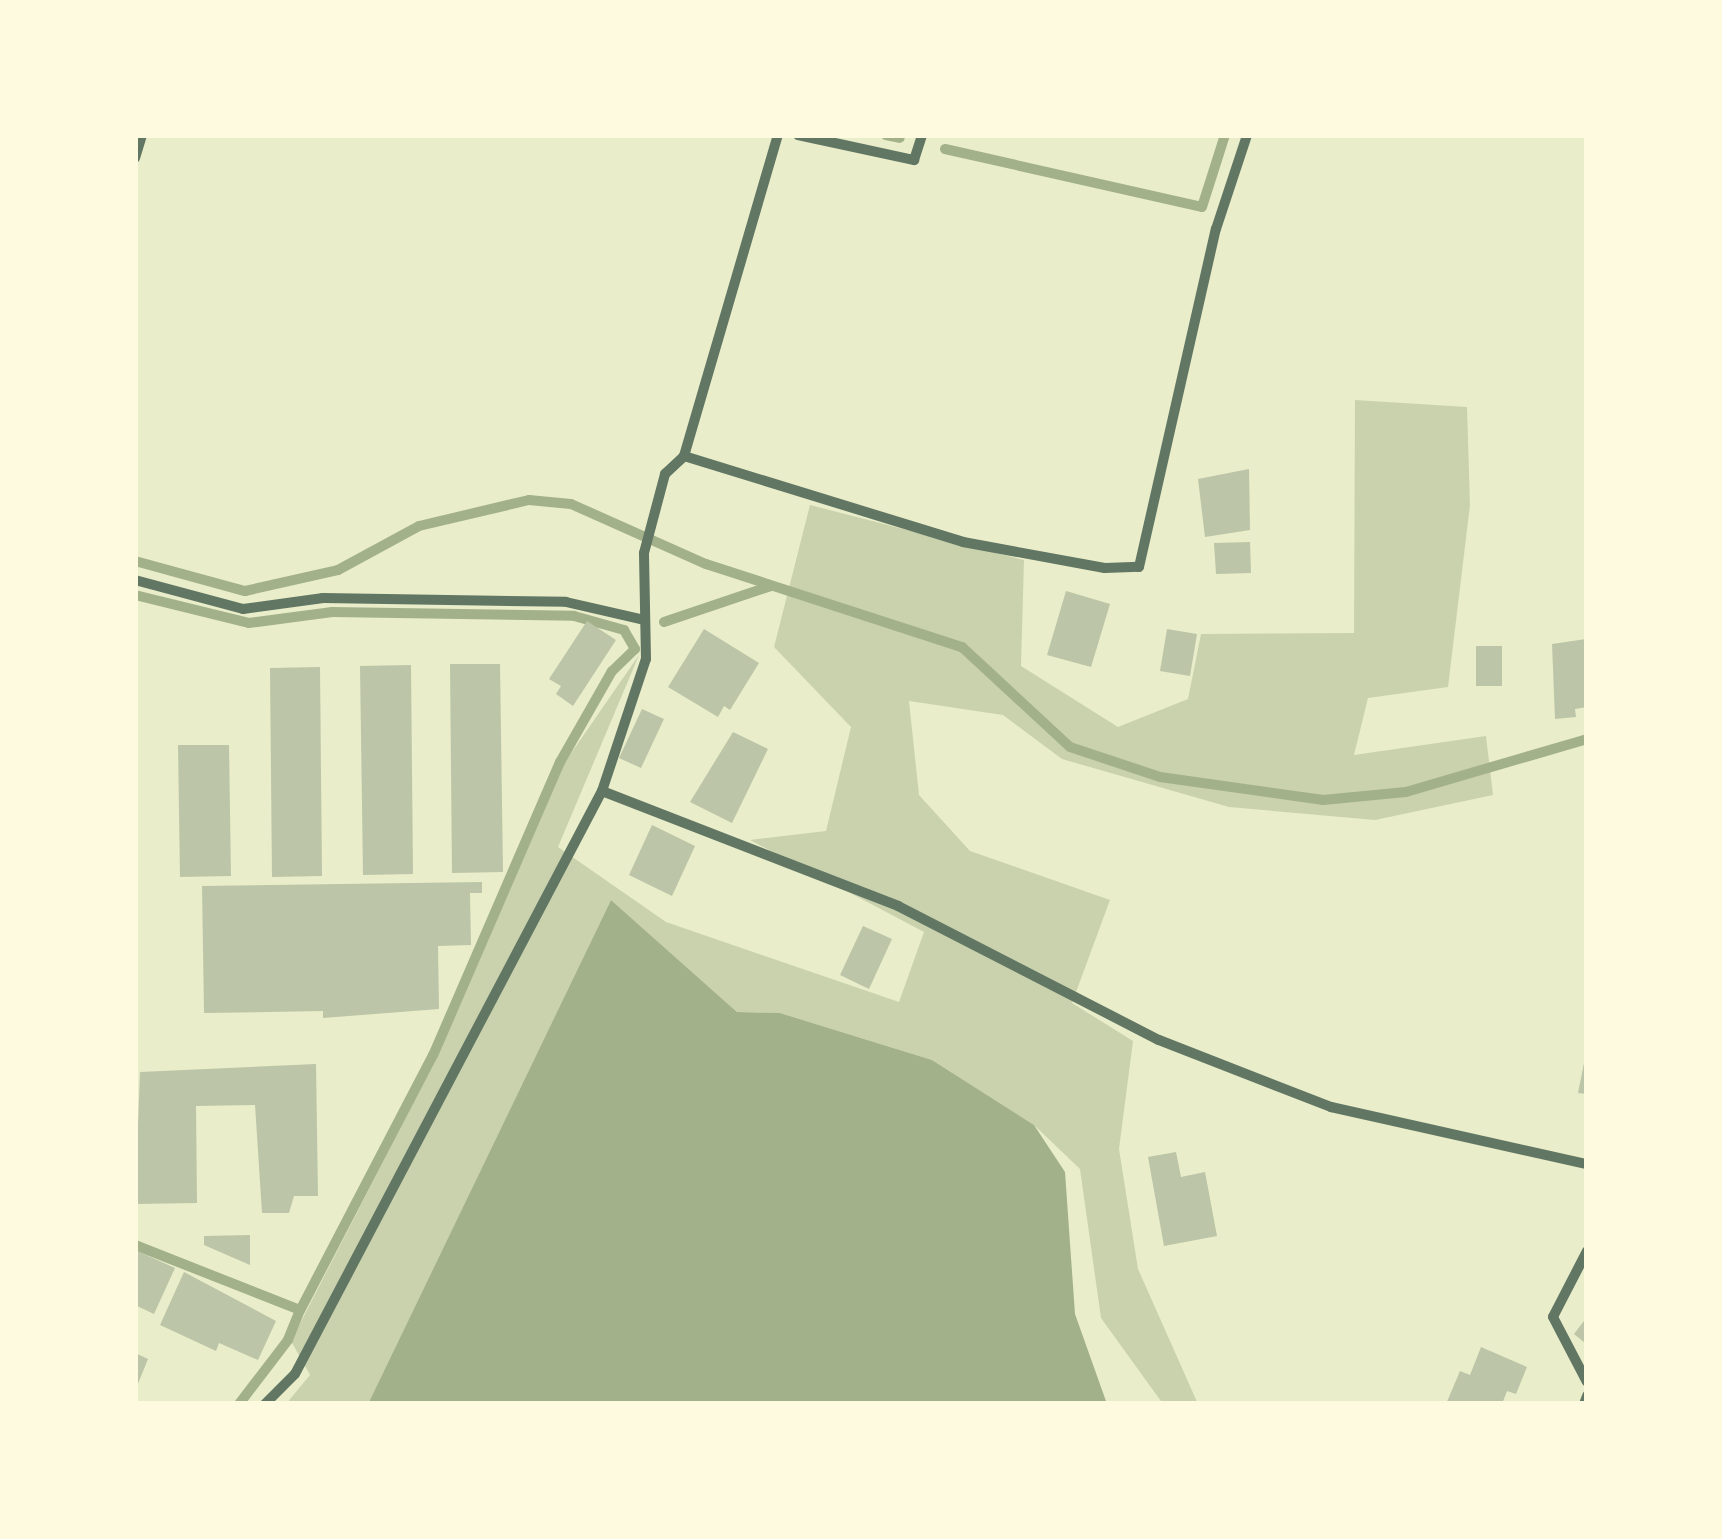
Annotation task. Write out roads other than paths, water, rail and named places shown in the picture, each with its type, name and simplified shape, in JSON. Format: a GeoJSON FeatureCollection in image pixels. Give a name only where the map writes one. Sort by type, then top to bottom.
{"type":"FeatureCollection","features":[{"type":"Feature","properties":{"kind":"street"},"geometry":{"type":"LineString","coordinates":[[135,158],[142,135]]}},
{"type":"Feature","properties":{"kind":"street"},"geometry":{"type":"LineString","coordinates":[[264,1404],[295,1374],[602,791],[646,658],[644,552],[665,474],[684,456],[778,135]]}},
{"type":"Feature","properties":{"kind":"street"},"geometry":{"type":"LineString","coordinates":[[798,135],[914,160],[922,135]]}},
{"type":"Feature","properties":{"kind":"street"},"geometry":{"type":"LineString","coordinates":[[684,456],[963,542],[1105,568],[1139,567],[1216,228],[1248,135]]}},
{"type":"Feature","properties":{"kind":"street"},"geometry":{"type":"LineString","coordinates":[[135,580],[244,609],[323,598],[566,602],[644,620]]}},
{"type":"Feature","properties":{"kind":"street"},"geometry":{"type":"LineString","coordinates":[[602,791],[898,906],[1159,1040],[1331,1107],[1587,1164]]}},
{"type":"Feature","properties":{"kind":"street"},"geometry":{"type":"LineString","coordinates":[[1587,1251],[1553,1317],[1587,1382]]}},
{"type":"Feature","properties":{"kind":"street"},"geometry":{"type":"LineString","coordinates":[[1584,1404],[1587,1396]]}},
{"type":"Feature","properties":{"kind":"waterway"},"geometry":{"type":"LineString","coordinates":[[886,135],[900,138]]}},
{"type":"Feature","properties":{"kind":"waterway"},"geometry":{"type":"LineString","coordinates":[[945,149],[1202,207],[1225,135]]}},
{"type":"Feature","properties":{"kind":"waterway"},"geometry":{"type":"LineString","coordinates":[[135,561],[245,591],[338,570],[419,526],[529,500],[571,504],[706,564],[962,647],[1070,747],[1160,777],[1323,800],[1406,792],[1587,739]]}},
{"type":"Feature","properties":{"kind":"waterway"},"geometry":{"type":"LineString","coordinates":[[664,622],[771,586]]}},
{"type":"Feature","properties":{"kind":"waterway"},"geometry":{"type":"LineString","coordinates":[[135,595],[249,623],[332,612],[574,616],[624,630],[635,649],[612,671],[560,762],[433,1055],[300,1310]]}},
{"type":"Feature","properties":{"kind":"waterway"},"geometry":{"type":"LineString","coordinates":[[135,1245],[300,1310],[288,1340],[239,1404]]}}]}
